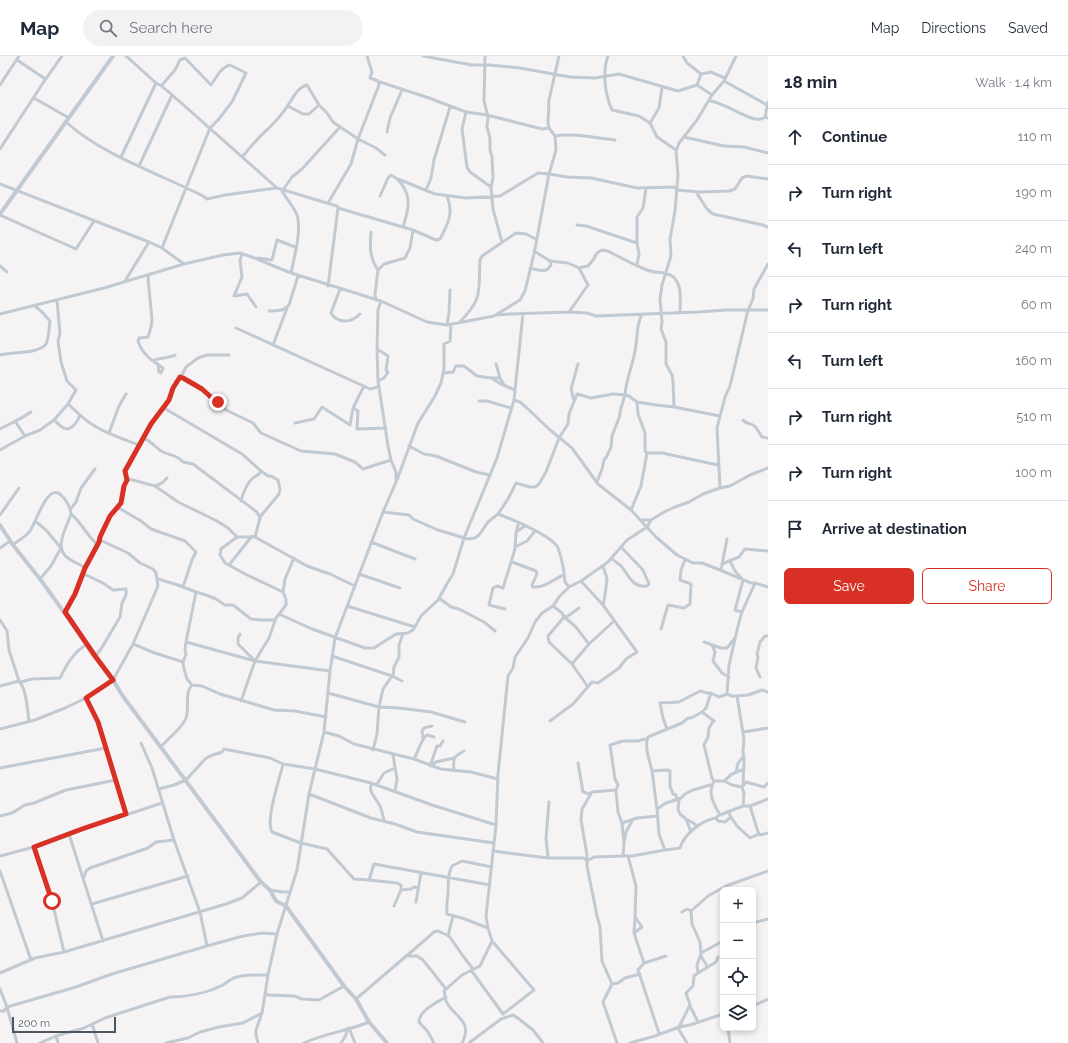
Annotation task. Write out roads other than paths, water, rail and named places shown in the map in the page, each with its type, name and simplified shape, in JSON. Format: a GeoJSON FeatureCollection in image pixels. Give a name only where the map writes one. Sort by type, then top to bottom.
{"type":"FeatureCollection","features":[{"type":"Feature","properties":{"kind":"street"},"geometry":{"type":"LineString","coordinates":[[0,85],[19,56]]}},
{"type":"Feature","properties":{"kind":"street"},"geometry":{"type":"LineString","coordinates":[[0,149],[62,56]]}},
{"type":"Feature","properties":{"kind":"street"},"geometry":{"type":"LineString","coordinates":[[94,221],[76,249],[0,214],[113,56]]}},
{"type":"Feature","properties":{"kind":"street"},"geometry":{"type":"LineString","coordinates":[[126,56],[156,83],[162,85],[280,189],[297,214],[299,228],[291,274]]}},
{"type":"Feature","properties":{"kind":"street"},"geometry":{"type":"LineString","coordinates":[[367,56],[372,72],[370,78],[380,82],[466,112],[487,115],[542,128],[549,128]]}},
{"type":"Feature","properties":{"kind":"street"},"geometry":{"type":"LineString","coordinates":[[369,60],[371,56]]}},
{"type":"Feature","properties":{"kind":"street"},"geometry":{"type":"LineString","coordinates":[[423,56],[472,66],[485,65],[520,68],[582,78],[605,77],[619,74],[680,91],[697,86],[712,95]]}},
{"type":"Feature","properties":{"kind":"street"},"geometry":{"type":"LineString","coordinates":[[485,56],[484,101],[492,157],[491,187],[495,216],[498,222],[502,242]]}},
{"type":"Feature","properties":{"kind":"street"},"geometry":{"type":"LineString","coordinates":[[494,316],[523,298],[549,174],[556,150],[554,136],[549,128],[548,100],[559,56]]}},
{"type":"Feature","properties":{"kind":"street"},"geometry":{"type":"LineString","coordinates":[[608,56],[605,64],[605,77],[612,110],[636,115],[650,124],[657,137],[676,150]]}},
{"type":"Feature","properties":{"kind":"street"},"geometry":{"type":"LineString","coordinates":[[683,56],[687,63],[701,74],[711,72],[767,104],[767,118],[759,120],[743,115],[719,102],[709,101]]}},
{"type":"Feature","properties":{"kind":"street"},"geometry":{"type":"LineString","coordinates":[[674,407],[673,382],[672,376],[666,364],[666,342],[660,329],[662,322],[660,314],[661,291],[670,256],[670,239],[675,211],[678,175],[676,150],[679,143],[712,95],[725,79],[736,56]]}},
{"type":"Feature","properties":{"kind":"street"},"geometry":{"type":"LineString","coordinates":[[162,85],[183,58],[185,58],[211,85],[226,66],[230,65],[245,71],[246,75],[232,102],[210,128],[185,187],[162,248]]}},
{"type":"Feature","properties":{"kind":"street"},"geometry":{"type":"LineString","coordinates":[[16,60],[45,80]]}},
{"type":"Feature","properties":{"kind":"street"},"geometry":{"type":"LineString","coordinates":[[697,86],[701,74]]}},
{"type":"Feature","properties":{"kind":"street"},"geometry":{"type":"LineString","coordinates":[[328,204],[351,164],[358,139],[380,82]]}},
{"type":"Feature","properties":{"kind":"street"},"geometry":{"type":"LineString","coordinates":[[121,157],[156,83]]}},
{"type":"Feature","properties":{"kind":"street"},"geometry":{"type":"LineString","coordinates":[[242,157],[267,129],[274,124],[288,106],[292,98],[304,86],[307,85],[319,105],[333,122],[385,155]]}},
{"type":"Feature","properties":{"kind":"street"},"geometry":{"type":"LineString","coordinates":[[650,124],[659,108],[662,87]]}},
{"type":"Feature","properties":{"kind":"street"},"geometry":{"type":"LineString","coordinates":[[387,132],[390,118],[402,90]]}},
{"type":"Feature","properties":{"kind":"street"},"geometry":{"type":"LineString","coordinates":[[139,166],[172,95]]}},
{"type":"Feature","properties":{"kind":"street"},"geometry":{"type":"LineString","coordinates":[[34,98],[69,118]]}},
{"type":"Feature","properties":{"kind":"street"},"geometry":{"type":"LineString","coordinates":[[288,106],[303,114],[309,114],[319,105]]}},
{"type":"Feature","properties":{"kind":"street"},"geometry":{"type":"LineString","coordinates":[[426,190],[431,178],[434,160],[450,107]]}},
{"type":"Feature","properties":{"kind":"street"},"geometry":{"type":"LineString","coordinates":[[466,112],[462,129],[467,167],[470,172],[491,187]]}},
{"type":"Feature","properties":{"kind":"street"},"geometry":{"type":"LineString","coordinates":[[66,122],[80,134],[121,157],[165,179],[185,187],[203,196],[207,200],[225,196],[280,189],[413,230],[436,240],[440,240],[446,228],[451,210],[447,196]]}},
{"type":"Feature","properties":{"kind":"street"},"geometry":{"type":"LineString","coordinates":[[280,189],[302,169],[340,127]]}},
{"type":"Feature","properties":{"kind":"street"},"geometry":{"type":"LineString","coordinates":[[554,136],[576,135],[615,140]]}},
{"type":"Feature","properties":{"kind":"street"},"geometry":{"type":"LineString","coordinates":[[684,137],[724,146],[744,147],[768,153]]}},
{"type":"Feature","properties":{"kind":"street"},"geometry":{"type":"LineString","coordinates":[[380,196],[388,178],[391,175],[435,194],[466,198],[500,196],[538,174],[591,178],[629,186],[676,189],[696,192],[732,190],[735,189],[742,178],[747,176],[768,179]]}},
{"type":"Feature","properties":{"kind":"street"},"geometry":{"type":"LineString","coordinates":[[398,179],[408,199],[403,227]]}},
{"type":"Feature","properties":{"kind":"street"},"geometry":{"type":"LineString","coordinates":[[0,184],[149,242],[162,248],[184,264]]}},
{"type":"Feature","properties":{"kind":"street"},"geometry":{"type":"LineString","coordinates":[[637,265],[639,254],[637,243],[637,217],[643,208],[646,188]]}},
{"type":"Feature","properties":{"kind":"street"},"geometry":{"type":"LineString","coordinates":[[696,192],[707,209],[713,214],[763,224],[768,227]]}},
{"type":"Feature","properties":{"kind":"street"},"geometry":{"type":"LineString","coordinates":[[328,286],[338,208]]}},
{"type":"Feature","properties":{"kind":"street"},"geometry":{"type":"LineString","coordinates":[[577,225],[586,226],[637,243]]}},
{"type":"Feature","properties":{"kind":"street"},"geometry":{"type":"LineString","coordinates":[[376,300],[375,294],[378,270],[384,264],[405,258],[410,248],[413,230]]}},
{"type":"Feature","properties":{"kind":"street"},"geometry":{"type":"LineString","coordinates":[[371,232],[370,251],[372,261],[378,270]]}},
{"type":"Feature","properties":{"kind":"street"},"geometry":{"type":"LineString","coordinates":[[459,322],[472,309],[479,294],[480,260],[482,256],[516,233],[522,233],[536,239]]}},
{"type":"Feature","properties":{"kind":"street"},"geometry":{"type":"LineString","coordinates":[[252,257],[272,260],[277,240],[295,247]]}},
{"type":"Feature","properties":{"kind":"street"},"geometry":{"type":"LineString","coordinates":[[124,282],[149,242]]}},
{"type":"Feature","properties":{"kind":"street"},"geometry":{"type":"LineString","coordinates":[[534,251],[550,261],[568,263],[579,268],[588,266],[594,260],[597,253],[602,250],[608,251],[648,271],[666,273],[674,278],[680,289],[680,313]]}},
{"type":"Feature","properties":{"kind":"street"},"geometry":{"type":"LineString","coordinates":[[242,254],[240,260],[242,277],[234,296],[247,294],[256,307]]}},
{"type":"Feature","properties":{"kind":"street"},"geometry":{"type":"LineString","coordinates":[[0,314],[124,282],[184,264],[223,255],[242,254],[291,274],[340,290],[381,301],[422,320],[436,324],[447,325],[494,316],[523,313],[569,312],[587,313],[596,316],[727,310],[768,310]]}},
{"type":"Feature","properties":{"kind":"street"},"geometry":{"type":"LineString","coordinates":[[530,268],[543,271],[547,270],[551,265],[550,261]]}},
{"type":"Feature","properties":{"kind":"street"},"geometry":{"type":"LineString","coordinates":[[720,488],[717,428],[730,386],[748,310],[753,299],[754,289],[768,264]]}},
{"type":"Feature","properties":{"kind":"street"},"geometry":{"type":"LineString","coordinates":[[0,266],[7,272]]}},
{"type":"Feature","properties":{"kind":"street"},"geometry":{"type":"LineString","coordinates":[[569,312],[588,285],[579,268]]}},
{"type":"Feature","properties":{"kind":"street"},"geometry":{"type":"LineString","coordinates":[[149,275],[152,327],[148,337],[139,338],[138,341],[140,349],[158,364]]}},
{"type":"Feature","properties":{"kind":"street"},"geometry":{"type":"LineString","coordinates":[[273,344],[289,305],[298,276]]}},
{"type":"Feature","properties":{"kind":"street"},"geometry":{"type":"LineString","coordinates":[[340,290],[331,313],[332,315],[338,320],[347,321],[360,314]]}},
{"type":"Feature","properties":{"kind":"street"},"geometry":{"type":"LineString","coordinates":[[447,325],[450,290]]}},
{"type":"Feature","properties":{"kind":"street"},"geometry":{"type":"LineString","coordinates":[[0,450],[24,436],[40,430],[54,420],[68,404],[76,390],[67,381],[61,362],[58,341],[60,334],[57,300]]}},
{"type":"Feature","properties":{"kind":"street"},"geometry":{"type":"LineString","coordinates":[[381,301],[378,310],[376,349],[378,387],[391,460],[396,472],[396,482]]}},
{"type":"Feature","properties":{"kind":"street"},"geometry":{"type":"LineString","coordinates":[[0,355],[8,353],[18,354],[41,348],[46,344],[50,321],[35,306]]}},
{"type":"Feature","properties":{"kind":"street"},"geometry":{"type":"LineString","coordinates":[[269,311],[284,310],[287,308]]}},
{"type":"Feature","properties":{"kind":"street"},"geometry":{"type":"LineString","coordinates":[[279,614],[335,638],[365,648],[374,648],[396,634],[408,633],[415,626],[421,616],[439,598],[453,574],[464,538],[497,458],[514,400],[523,313]]}},
{"type":"Feature","properties":{"kind":"street"},"geometry":{"type":"LineString","coordinates":[[597,482],[619,418],[625,395],[628,374],[636,346],[638,323],[642,314]]}},
{"type":"Feature","properties":{"kind":"street"},"geometry":{"type":"LineString","coordinates":[[258,1043],[256,1030],[262,1013],[277,934],[290,892],[294,885],[309,794],[324,732],[335,638],[371,542],[400,474],[418,423],[439,388],[444,373],[444,344],[450,341],[451,324]]}},
{"type":"Feature","properties":{"kind":"street"},"geometry":{"type":"LineString","coordinates":[[236,328],[370,389],[378,387]]}},
{"type":"Feature","properties":{"kind":"street"},"geometry":{"type":"LineString","coordinates":[[376,349],[388,356],[386,370],[388,372],[384,378],[378,381]]}},
{"type":"Feature","properties":{"kind":"street"},"geometry":{"type":"LineString","coordinates":[[153,361],[175,355]]}},
{"type":"Feature","properties":{"kind":"street"},"geometry":{"type":"LineString","coordinates":[[65,612],[75,594],[85,568],[98,545],[110,516],[122,500],[124,486],[127,480],[125,471],[151,424],[169,400],[177,380],[181,377],[186,367],[198,358],[207,355],[230,355]]}},
{"type":"Feature","properties":{"kind":"street"},"geometry":{"type":"LineString","coordinates":[[496,364],[500,378],[504,385]]}},
{"type":"Feature","properties":{"kind":"street"},"geometry":{"type":"LineString","coordinates":[[574,401],[571,389],[578,364]]}},
{"type":"Feature","properties":{"kind":"street"},"geometry":{"type":"LineString","coordinates":[[444,373],[453,372],[456,366],[464,366],[477,376],[500,378]]}},
{"type":"Feature","properties":{"kind":"street"},"geometry":{"type":"LineString","coordinates":[[181,377],[202,389],[226,410],[253,423],[261,433],[301,451],[335,454],[355,462],[363,469],[391,460]]}},
{"type":"Feature","properties":{"kind":"street"},"geometry":{"type":"LineString","coordinates":[[491,378],[515,390]]}},
{"type":"Feature","properties":{"kind":"street"},"geometry":{"type":"LineString","coordinates":[[295,423],[314,419],[322,408],[350,424],[353,408],[364,386]]}},
{"type":"Feature","properties":{"kind":"street"},"geometry":{"type":"LineString","coordinates":[[109,433],[119,406],[126,394]]}},
{"type":"Feature","properties":{"kind":"street"},"geometry":{"type":"LineString","coordinates":[[383,512],[409,515],[413,519],[428,526],[468,539],[479,535],[488,522],[498,514],[516,483],[530,488],[539,484],[568,424],[569,414],[577,394],[591,398],[613,394],[625,395],[630,396],[637,402],[674,407],[720,416]]}},
{"type":"Feature","properties":{"kind":"street"},"geometry":{"type":"LineString","coordinates":[[514,400],[520,402],[541,422],[575,450],[597,482],[631,510],[663,544],[670,548],[680,558],[693,563],[702,563],[751,583],[768,587]]}},
{"type":"Feature","properties":{"kind":"street"},"geometry":{"type":"LineString","coordinates":[[479,401],[487,401],[511,408]]}},
{"type":"Feature","properties":{"kind":"street"},"geometry":{"type":"LineString","coordinates":[[631,510],[641,486],[647,454],[645,433],[638,414],[637,402]]}},
{"type":"Feature","properties":{"kind":"street"},"geometry":{"type":"LineString","coordinates":[[68,404],[85,419],[109,433],[139,445]]}},
{"type":"Feature","properties":{"kind":"street"},"geometry":{"type":"LineString","coordinates":[[164,408],[242,454],[261,471],[278,480],[280,489],[279,494],[260,517],[254,537],[229,565]]}},
{"type":"Feature","properties":{"kind":"street"},"geometry":{"type":"LineString","coordinates":[[353,408],[358,411],[357,429],[386,428]]}},
{"type":"Feature","properties":{"kind":"street"},"geometry":{"type":"LineString","coordinates":[[0,429],[15,421],[21,420],[31,412]]}},
{"type":"Feature","properties":{"kind":"street"},"geometry":{"type":"LineString","coordinates":[[54,420],[64,428],[69,429],[80,417],[79,414]]}},
{"type":"Feature","properties":{"kind":"street"},"geometry":{"type":"LineString","coordinates":[[743,420],[745,423],[752,424],[762,437],[768,438]]}},
{"type":"Feature","properties":{"kind":"street"},"geometry":{"type":"LineString","coordinates":[[15,421],[24,436]]}},
{"type":"Feature","properties":{"kind":"street"},"geometry":{"type":"LineString","coordinates":[[143,438],[149,440],[162,451],[181,459],[183,462],[193,464],[257,512],[260,517]]}},
{"type":"Feature","properties":{"kind":"street"},"geometry":{"type":"LineString","coordinates":[[409,446],[424,454],[436,456],[476,472],[490,475]]}},
{"type":"Feature","properties":{"kind":"street"},"geometry":{"type":"LineString","coordinates":[[647,454],[662,453],[718,465]]}},
{"type":"Feature","properties":{"kind":"street"},"geometry":{"type":"LineString","coordinates":[[641,520],[651,520],[703,494],[730,486],[750,475],[768,468]]}},
{"type":"Feature","properties":{"kind":"street"},"geometry":{"type":"LineString","coordinates":[[70,510],[76,502],[81,488],[95,469]]}},
{"type":"Feature","properties":{"kind":"street"},"geometry":{"type":"LineString","coordinates":[[241,501],[249,483],[261,471]]}},
{"type":"Feature","properties":{"kind":"street"},"geometry":{"type":"LineString","coordinates":[[155,486],[162,483],[167,478]]}},
{"type":"Feature","properties":{"kind":"street"},"geometry":{"type":"LineString","coordinates":[[127,480],[132,479],[155,486],[178,502],[217,521],[237,536],[243,538],[254,537],[307,566],[330,574],[355,586]]}},
{"type":"Feature","properties":{"kind":"street"},"geometry":{"type":"LineString","coordinates":[[0,514],[19,488]]}},
{"type":"Feature","properties":{"kind":"street"},"geometry":{"type":"LineString","coordinates":[[0,548],[12,543],[30,532],[41,508],[52,492],[61,495],[71,514],[62,539],[61,548],[51,566],[40,579]]}},
{"type":"Feature","properties":{"kind":"street"},"geometry":{"type":"LineString","coordinates":[[117,507],[151,528],[180,540],[185,540],[192,546],[196,552],[183,587]]}},
{"type":"Feature","properties":{"kind":"street"},"geometry":{"type":"LineString","coordinates":[[71,514],[78,519],[80,525],[98,545]]}},
{"type":"Feature","properties":{"kind":"street"},"geometry":{"type":"LineString","coordinates":[[498,514],[535,531],[551,540],[558,547],[565,582],[569,587]]}},
{"type":"Feature","properties":{"kind":"street"},"geometry":{"type":"LineString","coordinates":[[503,1014],[534,990],[492,941],[486,916],[496,825],[498,778],[508,676],[513,668],[515,656],[528,638],[535,622],[542,613],[553,606],[569,587],[581,581],[603,566],[627,540],[647,527],[651,520]]}},
{"type":"Feature","properties":{"kind":"street"},"geometry":{"type":"LineString","coordinates":[[35,521],[46,530],[68,559],[85,568]]}},
{"type":"Feature","properties":{"kind":"street"},"geometry":{"type":"LineString","coordinates":[[505,609],[489,605],[493,588],[497,586],[503,588],[512,562],[516,532],[519,523]]}},
{"type":"Feature","properties":{"kind":"street"},"geometry":{"type":"LineString","coordinates":[[0,525],[65,612],[122,695],[262,882],[270,890],[276,901],[286,906],[344,986],[356,999],[369,1022],[387,1043]]}},
{"type":"Feature","properties":{"kind":"street"},"geometry":{"type":"LineString","coordinates":[[516,532],[525,526]]}},
{"type":"Feature","properties":{"kind":"street"},"geometry":{"type":"LineString","coordinates":[[515,547],[527,541],[535,531]]}},
{"type":"Feature","properties":{"kind":"street"},"geometry":{"type":"LineString","coordinates":[[237,536],[221,549],[220,555],[225,563],[283,592]]}},
{"type":"Feature","properties":{"kind":"street"},"geometry":{"type":"LineString","coordinates":[[721,570],[727,539]]}},
{"type":"Feature","properties":{"kind":"street"},"geometry":{"type":"LineString","coordinates":[[0,729],[65,708],[86,698],[113,680],[133,644],[158,586],[158,579],[153,569],[140,563],[120,549],[100,540]]}},
{"type":"Feature","properties":{"kind":"street"},"geometry":{"type":"LineString","coordinates":[[371,542],[415,559]]}},
{"type":"Feature","properties":{"kind":"street"},"geometry":{"type":"LineString","coordinates":[[611,558],[620,565],[633,583],[643,587],[649,584],[644,570],[621,547]]}},
{"type":"Feature","properties":{"kind":"street"},"geometry":{"type":"LineString","coordinates":[[722,564],[739,557],[745,549],[768,551]]}},
{"type":"Feature","properties":{"kind":"street"},"geometry":{"type":"LineString","coordinates":[[241,701],[255,661],[269,638],[275,620],[286,604],[283,592],[287,570],[294,558]]}},
{"type":"Feature","properties":{"kind":"street"},"geometry":{"type":"LineString","coordinates":[[661,629],[668,605],[684,608],[690,604],[691,584],[680,580],[681,570],[685,560]]}},
{"type":"Feature","properties":{"kind":"street"},"geometry":{"type":"LineString","coordinates":[[730,561],[735,572],[743,580]]}},
{"type":"Feature","properties":{"kind":"street"},"geometry":{"type":"LineString","coordinates":[[512,562],[536,571],[537,574],[532,585],[533,587],[549,584],[556,578],[564,575]]}},
{"type":"Feature","properties":{"kind":"street"},"geometry":{"type":"LineString","coordinates":[[603,566],[607,580],[605,592],[606,600],[603,605]]}},
{"type":"Feature","properties":{"kind":"street"},"geometry":{"type":"LineString","coordinates":[[359,574],[400,588]]}},
{"type":"Feature","properties":{"kind":"street"},"geometry":{"type":"LineString","coordinates":[[82,575],[88,576],[113,590],[126,589],[126,595],[122,603],[120,617],[101,649],[95,656]]}},
{"type":"Feature","properties":{"kind":"street"},"geometry":{"type":"LineString","coordinates":[[158,579],[211,596],[225,605],[233,605],[251,619],[275,620]]}},
{"type":"Feature","properties":{"kind":"street"},"geometry":{"type":"LineString","coordinates":[[742,612],[735,610],[743,580]]}},
{"type":"Feature","properties":{"kind":"street"},"geometry":{"type":"LineString","coordinates":[[550,721],[572,704],[592,682],[598,683],[610,675],[619,668],[626,659],[637,652],[603,605],[581,581]]}},
{"type":"Feature","properties":{"kind":"street"},"geometry":{"type":"LineString","coordinates":[[727,694],[729,665],[735,638],[742,612],[755,583]]}},
{"type":"Feature","properties":{"kind":"street"},"geometry":{"type":"LineString","coordinates":[[196,592],[186,642],[186,654],[183,662],[187,678],[192,685],[202,686],[220,694],[274,710],[295,711],[326,717]]}},
{"type":"Feature","properties":{"kind":"street"},"geometry":{"type":"LineString","coordinates":[[439,598],[451,607],[459,608],[484,622],[495,631]]}},
{"type":"Feature","properties":{"kind":"street"},"geometry":{"type":"LineString","coordinates":[[347,606],[415,626]]}},
{"type":"Feature","properties":{"kind":"street"},"geometry":{"type":"LineString","coordinates":[[553,606],[575,626],[589,644]]}},
{"type":"Feature","properties":{"kind":"street"},"geometry":{"type":"LineString","coordinates":[[579,608],[568,616],[564,617],[548,636],[548,638],[549,642],[572,664],[588,687]]}},
{"type":"Feature","properties":{"kind":"street"},"geometry":{"type":"LineString","coordinates":[[0,620],[7,631],[9,650],[24,691],[28,721]]}},
{"type":"Feature","properties":{"kind":"street"},"geometry":{"type":"LineString","coordinates":[[572,664],[589,644],[614,621]]}},
{"type":"Feature","properties":{"kind":"street"},"geometry":{"type":"LineString","coordinates":[[240,634],[238,644],[255,661]]}},
{"type":"Feature","properties":{"kind":"street"},"geometry":{"type":"LineString","coordinates":[[373,750],[377,734],[379,707],[383,689],[392,676],[394,667],[399,658],[399,645],[403,634]]}},
{"type":"Feature","properties":{"kind":"street"},"geometry":{"type":"LineString","coordinates":[[760,678],[756,668],[758,657],[757,654],[760,642],[765,636],[768,636]]}},
{"type":"Feature","properties":{"kind":"street"},"geometry":{"type":"LineString","coordinates":[[704,642],[721,648],[726,648],[735,638]]}},
{"type":"Feature","properties":{"kind":"street"},"geometry":{"type":"LineString","coordinates":[[186,642],[255,661],[330,671]]}},
{"type":"Feature","properties":{"kind":"street"},"geometry":{"type":"LineString","coordinates":[[0,686],[40,678],[60,678],[73,655],[87,644]]}},
{"type":"Feature","properties":{"kind":"street"},"geometry":{"type":"LineString","coordinates":[[133,644],[183,662]]}},
{"type":"Feature","properties":{"kind":"street"},"geometry":{"type":"LineString","coordinates":[[712,645],[715,652],[714,661],[722,673],[729,677]]}},
{"type":"Feature","properties":{"kind":"street"},"geometry":{"type":"LineString","coordinates":[[332,656],[392,676],[402,681]]}},
{"type":"Feature","properties":{"kind":"street"},"geometry":{"type":"LineString","coordinates":[[161,747],[173,736],[185,719],[188,690],[192,685]]}},
{"type":"Feature","properties":{"kind":"street"},"geometry":{"type":"LineString","coordinates":[[667,729],[660,703],[679,702],[700,691],[711,693],[719,697],[727,694],[732,696],[748,695],[762,690],[768,692]]}},
{"type":"Feature","properties":{"kind":"street"},"geometry":{"type":"LineString","coordinates":[[328,692],[379,707],[431,712],[465,722]]}},
{"type":"Feature","properties":{"kind":"street"},"geometry":{"type":"LineString","coordinates":[[664,850],[659,834],[658,816],[647,740],[648,737],[682,723],[688,718],[702,712],[706,708],[711,694]]}},
{"type":"Feature","properties":{"kind":"street"},"geometry":{"type":"LineString","coordinates":[[738,696],[739,713],[743,732],[743,806]]}},
{"type":"Feature","properties":{"kind":"street"},"geometry":{"type":"LineString","coordinates":[[86,698],[98,722],[126,814]]}},
{"type":"Feature","properties":{"kind":"street"},"geometry":{"type":"LineString","coordinates":[[702,712],[713,721],[708,728],[708,737],[704,745],[714,781],[711,795],[720,814]]}},
{"type":"Feature","properties":{"kind":"street"},"geometry":{"type":"LineString","coordinates":[[414,759],[423,738],[422,731],[424,728],[432,726]]}},
{"type":"Feature","properties":{"kind":"street"},"geometry":{"type":"LineString","coordinates":[[743,732],[768,728]]}},
{"type":"Feature","properties":{"kind":"street"},"geometry":{"type":"LineString","coordinates":[[324,732],[339,736],[350,743],[393,755],[414,759],[430,766],[442,769],[471,772],[498,778]]}},
{"type":"Feature","properties":{"kind":"street"},"geometry":{"type":"LineString","coordinates":[[423,738],[428,735],[434,737]]}},
{"type":"Feature","properties":{"kind":"street"},"geometry":{"type":"LineString","coordinates":[[623,856],[624,843],[622,823],[618,812],[616,790],[618,785],[615,779],[610,745],[623,741],[647,740]]}},
{"type":"Feature","properties":{"kind":"street"},"geometry":{"type":"LineString","coordinates":[[430,766],[437,746],[440,746],[443,741]]}},
{"type":"Feature","properties":{"kind":"street"},"geometry":{"type":"LineString","coordinates":[[141,743],[159,789],[174,840],[200,912],[207,946]]}},
{"type":"Feature","properties":{"kind":"street"},"geometry":{"type":"LineString","coordinates":[[0,768],[106,748]]}},
{"type":"Feature","properties":{"kind":"street"},"geometry":{"type":"LineString","coordinates":[[159,789],[186,780],[205,759],[221,752],[224,749],[270,758],[283,764],[377,784],[458,814],[496,825]]}},
{"type":"Feature","properties":{"kind":"street"},"geometry":{"type":"LineString","coordinates":[[430,766],[436,762],[454,758],[464,751]]}},
{"type":"Feature","properties":{"kind":"street"},"geometry":{"type":"LineString","coordinates":[[393,755],[397,782],[395,791]]}},
{"type":"Feature","properties":{"kind":"street"},"geometry":{"type":"LineString","coordinates":[[736,772],[738,764],[744,756]]}},
{"type":"Feature","properties":{"kind":"street"},"geometry":{"type":"LineString","coordinates":[[454,758],[454,770]]}},
{"type":"Feature","properties":{"kind":"street"},"geometry":{"type":"LineString","coordinates":[[578,763],[584,792],[590,794]]}},
{"type":"Feature","properties":{"kind":"street"},"geometry":{"type":"LineString","coordinates":[[283,764],[272,808],[270,830],[301,843],[327,849],[354,879],[397,883],[401,885],[401,890],[394,906]]}},
{"type":"Feature","properties":{"kind":"street"},"geometry":{"type":"LineString","coordinates":[[377,784],[384,773],[395,768]]}},
{"type":"Feature","properties":{"kind":"street"},"geometry":{"type":"LineString","coordinates":[[724,781],[736,772],[744,769]]}},
{"type":"Feature","properties":{"kind":"street"},"geometry":{"type":"LineString","coordinates":[[652,771],[667,770],[670,772],[670,786],[673,794],[679,799],[678,809],[680,814],[697,827]]}},
{"type":"Feature","properties":{"kind":"street"},"geometry":{"type":"LineString","coordinates":[[0,816],[16,812],[25,805],[34,803],[66,790],[116,780]]}},
{"type":"Feature","properties":{"kind":"street"},"geometry":{"type":"LineString","coordinates":[[714,781],[724,781],[732,785],[743,786],[746,782],[764,787],[768,783]]}},
{"type":"Feature","properties":{"kind":"street"},"geometry":{"type":"LineString","coordinates":[[372,783],[370,788],[371,792],[380,807],[384,821]]}},
{"type":"Feature","properties":{"kind":"street"},"geometry":{"type":"LineString","coordinates":[[657,809],[666,803],[679,799],[693,790],[710,785],[712,787]]}},
{"type":"Feature","properties":{"kind":"street"},"geometry":{"type":"LineString","coordinates":[[612,984],[602,961],[600,927],[587,861],[581,820],[582,809],[592,792],[616,790]]}},
{"type":"Feature","properties":{"kind":"street"},"geometry":{"type":"LineString","coordinates":[[309,794],[371,818],[417,832],[494,843]]}},
{"type":"Feature","properties":{"kind":"street"},"geometry":{"type":"LineString","coordinates":[[587,861],[594,857],[628,856],[680,848],[684,838],[711,818],[716,818],[720,814],[728,811],[743,806],[750,806],[768,799]]}},
{"type":"Feature","properties":{"kind":"street"},"geometry":{"type":"LineString","coordinates":[[548,858],[546,838],[549,802]]}},
{"type":"Feature","properties":{"kind":"street"},"geometry":{"type":"LineString","coordinates":[[0,856],[34,847],[126,814],[162,803]]}},
{"type":"Feature","properties":{"kind":"street"},"geometry":{"type":"LineString","coordinates":[[750,806],[759,834]]}},
{"type":"Feature","properties":{"kind":"street"},"geometry":{"type":"LineString","coordinates":[[728,811],[737,826],[750,838],[768,832]]}},
{"type":"Feature","properties":{"kind":"street"},"geometry":{"type":"LineString","coordinates":[[622,823],[658,816]]}},
{"type":"Feature","properties":{"kind":"street"},"geometry":{"type":"LineString","coordinates":[[716,818],[720,822],[725,822],[732,817]]}},
{"type":"Feature","properties":{"kind":"street"},"geometry":{"type":"LineString","coordinates":[[686,819],[691,832]]}},
{"type":"Feature","properties":{"kind":"street"},"geometry":{"type":"LineString","coordinates":[[624,843],[630,823],[634,820]]}},
{"type":"Feature","properties":{"kind":"street"},"geometry":{"type":"LineString","coordinates":[[68,834],[84,879],[103,941]]}},
{"type":"Feature","properties":{"kind":"street"},"geometry":{"type":"LineString","coordinates":[[84,879],[86,871],[90,868],[148,848],[156,842],[174,840]]}},
{"type":"Feature","properties":{"kind":"street"},"geometry":{"type":"LineString","coordinates":[[34,847],[52,901],[64,952]]}},
{"type":"Feature","properties":{"kind":"street"},"geometry":{"type":"LineString","coordinates":[[493,851],[548,858],[584,858],[587,861]]}},
{"type":"Feature","properties":{"kind":"street"},"geometry":{"type":"LineString","coordinates":[[492,861],[500,852]]}},
{"type":"Feature","properties":{"kind":"street"},"geometry":{"type":"LineString","coordinates":[[628,856],[636,886],[634,933],[644,963]]}},
{"type":"Feature","properties":{"kind":"street"},"geometry":{"type":"LineString","coordinates":[[488,928],[446,914],[446,907],[448,878],[452,866],[462,861],[492,867]]}},
{"type":"Feature","properties":{"kind":"street"},"geometry":{"type":"LineString","coordinates":[[369,880],[374,864],[490,885]]}},
{"type":"Feature","properties":{"kind":"street"},"geometry":{"type":"LineString","coordinates":[[0,871],[31,960]]}},
{"type":"Feature","properties":{"kind":"street"},"geometry":{"type":"LineString","coordinates":[[691,911],[708,896],[726,886],[768,871]]}},
{"type":"Feature","properties":{"kind":"street"},"geometry":{"type":"LineString","coordinates":[[416,902],[421,873]]}},
{"type":"Feature","properties":{"kind":"street"},"geometry":{"type":"LineString","coordinates":[[92,904],[188,876]]}},
{"type":"Feature","properties":{"kind":"street"},"geometry":{"type":"LineString","coordinates":[[0,973],[31,960],[103,941],[242,898],[262,882]]}},
{"type":"Feature","properties":{"kind":"street"},"geometry":{"type":"LineString","coordinates":[[401,890],[411,889],[414,887],[418,888]]}},
{"type":"Feature","properties":{"kind":"street"},"geometry":{"type":"LineString","coordinates":[[270,890],[290,892]]}},
{"type":"Feature","properties":{"kind":"street"},"geometry":{"type":"LineString","coordinates":[[682,912],[687,909],[691,911]]}},
{"type":"Feature","properties":{"kind":"street"},"geometry":{"type":"LineString","coordinates":[[691,911],[692,924],[700,942],[701,954],[707,968]]}},
{"type":"Feature","properties":{"kind":"street"},"geometry":{"type":"LineString","coordinates":[[448,936],[453,916]]}},
{"type":"Feature","properties":{"kind":"street"},"geometry":{"type":"LineString","coordinates":[[634,933],[642,927],[635,917]]}},
{"type":"Feature","properties":{"kind":"street"},"geometry":{"type":"LineString","coordinates":[[756,922],[768,918]]}},
{"type":"Feature","properties":{"kind":"street"},"geometry":{"type":"LineString","coordinates":[[356,999],[434,932],[438,931],[450,936],[505,1017]]}},
{"type":"Feature","properties":{"kind":"street"},"geometry":{"type":"LineString","coordinates":[[0,1011],[4,1011],[7,1007],[76,987],[112,974],[207,946],[243,936],[263,933],[277,934]]}},
{"type":"Feature","properties":{"kind":"street"},"geometry":{"type":"LineString","coordinates":[[462,1043],[466,1029],[462,1020],[446,1001],[444,991],[454,981],[472,969],[480,966],[492,941]]}},
{"type":"Feature","properties":{"kind":"street"},"geometry":{"type":"LineString","coordinates":[[698,974],[697,965],[701,954],[720,943]]}},
{"type":"Feature","properties":{"kind":"street"},"geometry":{"type":"LineString","coordinates":[[406,956],[417,956],[423,960],[446,989]]}},
{"type":"Feature","properties":{"kind":"street"},"geometry":{"type":"LineString","coordinates":[[659,1033],[638,970],[644,963],[666,956]]}},
{"type":"Feature","properties":{"kind":"street"},"geometry":{"type":"LineString","coordinates":[[698,1022],[690,1006],[686,993],[693,986],[694,976],[716,962],[718,957]]}},
{"type":"Feature","properties":{"kind":"street"},"geometry":{"type":"LineString","coordinates":[[612,984],[618,983],[625,978],[640,974]]}},
{"type":"Feature","properties":{"kind":"street"},"geometry":{"type":"LineString","coordinates":[[40,1043],[56,1036],[84,1028],[105,1018],[170,997],[192,994],[220,986],[238,976],[268,975]]}},
{"type":"Feature","properties":{"kind":"street"},"geometry":{"type":"LineString","coordinates":[[612,984],[603,1002],[617,1043]]}},
{"type":"Feature","properties":{"kind":"street"},"geometry":{"type":"LineString","coordinates":[[265,993],[268,995],[294,996],[302,999],[319,1000],[344,986]]}},
{"type":"Feature","properties":{"kind":"street"},"geometry":{"type":"LineString","coordinates":[[0,989],[7,1007],[17,1043]]}},
{"type":"Feature","properties":{"kind":"street"},"geometry":{"type":"LineString","coordinates":[[434,1043],[428,1032],[419,1022],[419,1018],[426,1010],[446,997]]}},
{"type":"Feature","properties":{"kind":"street"},"geometry":{"type":"LineString","coordinates":[[756,1005],[768,999]]}},
{"type":"Feature","properties":{"kind":"street"},"geometry":{"type":"LineString","coordinates":[[678,1027],[690,1006]]}},
{"type":"Feature","properties":{"kind":"street"},"geometry":{"type":"LineString","coordinates":[[166,1043],[188,1038],[200,1032],[219,1027],[243,1023],[262,1013]]}},
{"type":"Feature","properties":{"kind":"street"},"geometry":{"type":"LineString","coordinates":[[630,1043],[640,1042],[659,1033],[720,1015]]}},
{"type":"Feature","properties":{"kind":"street"},"geometry":{"type":"LineString","coordinates":[[469,1043],[496,1022],[505,1017],[512,1016],[519,1018],[533,1030],[543,1043]]}},
{"type":"Feature","properties":{"kind":"street"},"geometry":{"type":"LineString","coordinates":[[304,1043],[316,1037],[369,1022]]}},
{"type":"Feature","properties":{"kind":"street"},"geometry":{"type":"LineString","coordinates":[[92,1024],[98,1043]]}},
{"type":"Feature","properties":{"kind":"street"},"geometry":{"type":"LineString","coordinates":[[678,1027],[687,1043]]}},
{"type":"Feature","properties":{"kind":"street"},"geometry":{"type":"LineString","coordinates":[[341,1043],[348,1029]]}},
{"type":"Feature","properties":{"kind":"street"},"geometry":{"type":"LineString","coordinates":[[348,1029],[356,1043]]}},
{"type":"Feature","properties":{"kind":"street"},"geometry":{"type":"LineString","coordinates":[[728,1031],[730,1043]]}},
{"type":"Feature","properties":{"kind":"street"},"geometry":{"type":"LineString","coordinates":[[56,1036],[58,1043]]}}]}
